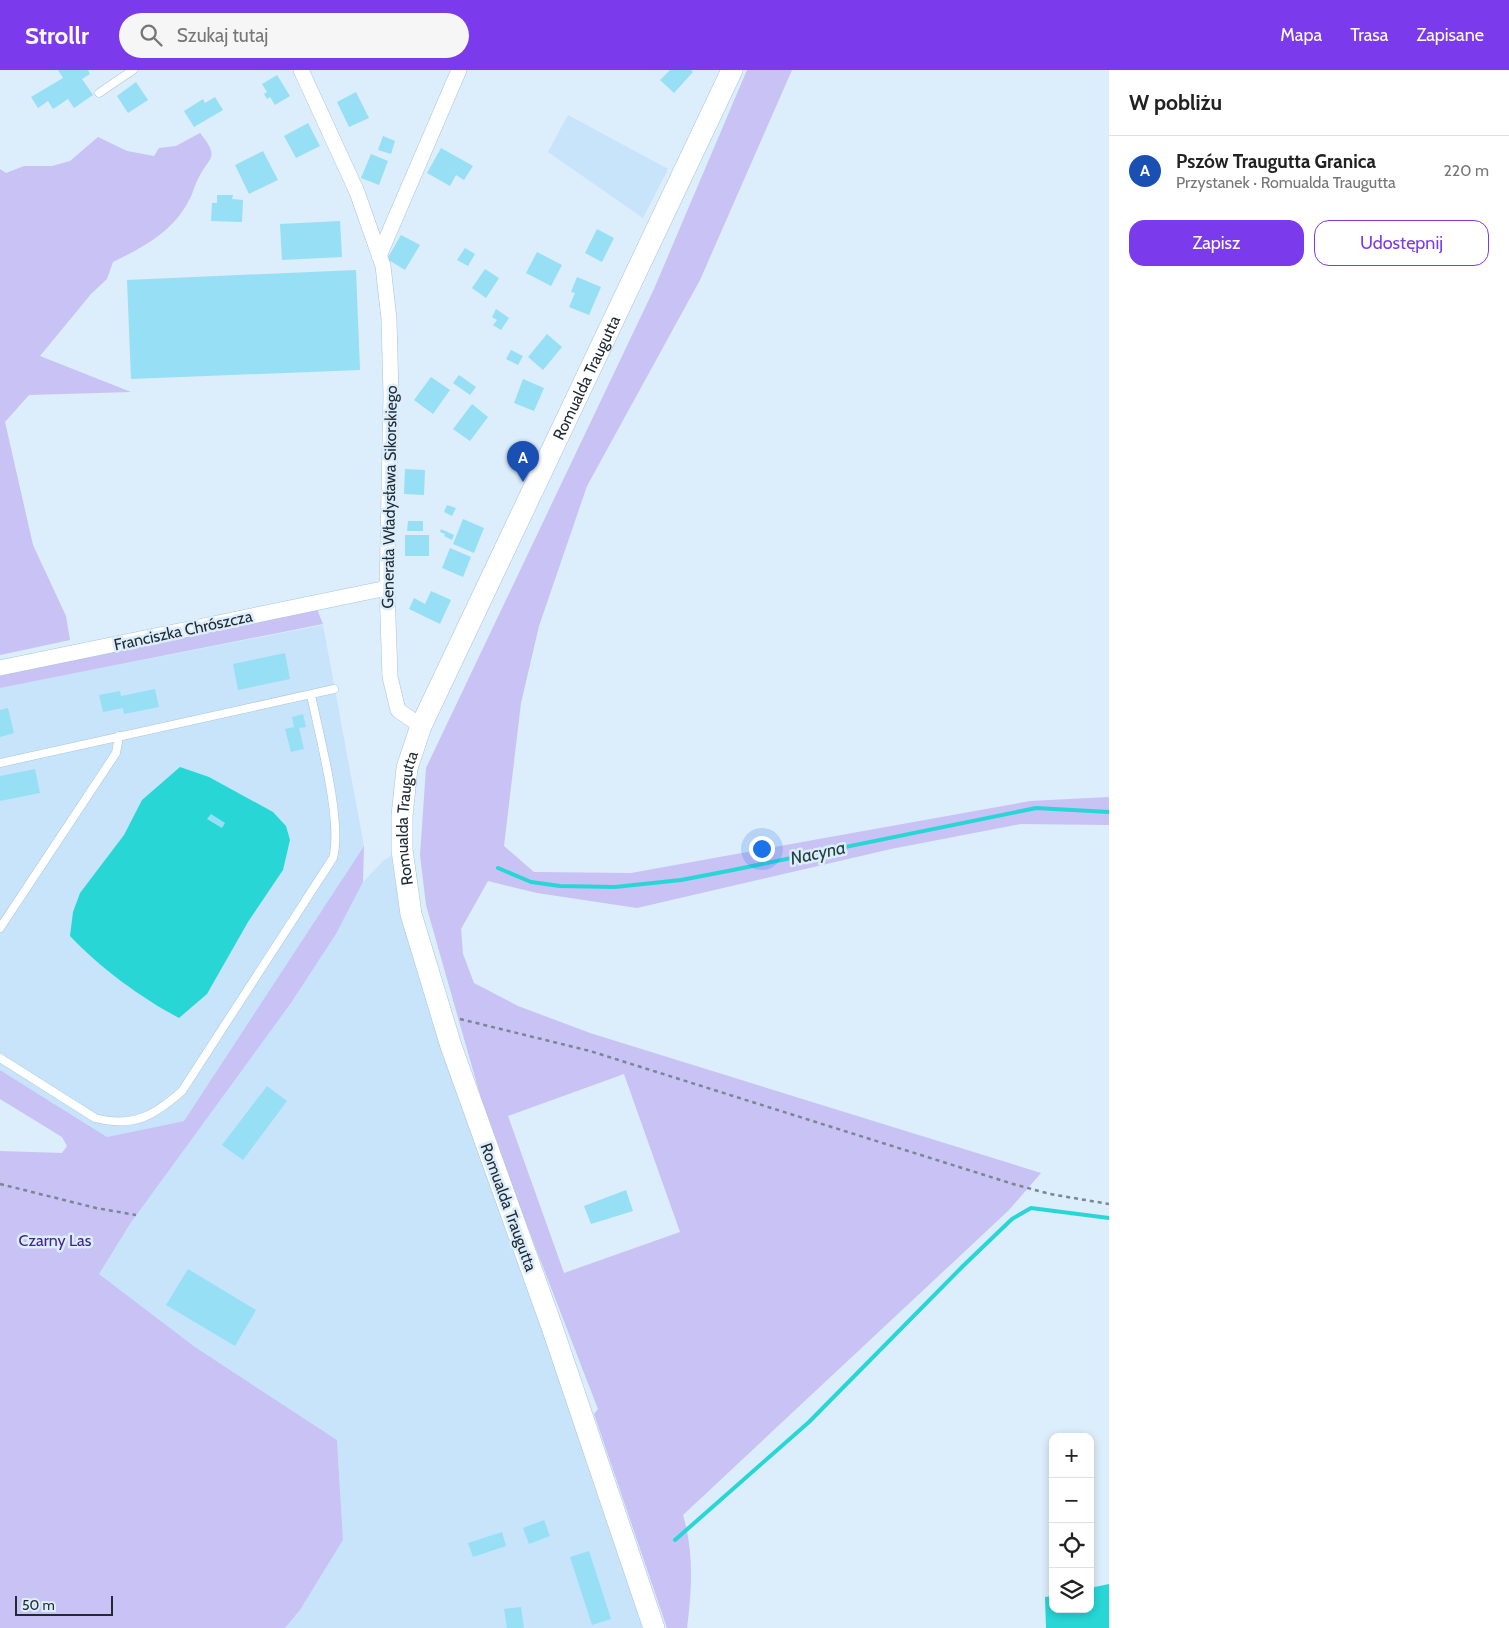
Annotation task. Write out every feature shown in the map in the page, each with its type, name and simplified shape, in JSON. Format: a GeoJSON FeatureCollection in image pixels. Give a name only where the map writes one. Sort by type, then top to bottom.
{"type":"FeatureCollection","features":[{"type":"Feature","properties":{"kind":"street","name":"Generała Władysława Sikorskiego"},"geometry":{"type":"LineString","coordinates":[[301,70],[356,192],[383,266],[389,338],[391,396],[387,588],[392,691],[398,710],[421,726]]}},
{"type":"Feature","properties":{"kind":"street"},"geometry":{"type":"LineString","coordinates":[[379,256],[459,70]]}},
{"type":"Feature","properties":{"kind":"street","name":"Romualda Traugutta"},"geometry":{"type":"LineString","coordinates":[[654,1628],[555,1336],[442,1016],[411,914],[402,850],[404,782],[421,726],[732,70]]}},
{"type":"Feature","properties":{"kind":"street","name":"Franciszka Chrószcza"},"geometry":{"type":"LineString","coordinates":[[0,668],[387,588]]}},
{"type":"Feature","properties":{"kind":"lane"},"geometry":{"type":"LineString","coordinates":[[99,93],[133,70]]}},
{"type":"Feature","properties":{"kind":"lane"},"geometry":{"type":"LineString","coordinates":[[0,763],[334,689]]}},
{"type":"Feature","properties":{"kind":"lane"},"geometry":{"type":"LineString","coordinates":[[0,1058],[95,1118],[113,1123],[134,1121],[154,1114],[182,1091],[333,858],[337,839],[334,816],[311,695]]}},
{"type":"Feature","properties":{"kind":"lane"},"geometry":{"type":"LineString","coordinates":[[0,928],[116,753],[120,736]]}},
{"type":"Feature","properties":{"kind":"path"},"geometry":{"type":"LineString","coordinates":[[442,1016],[484,1024],[590,1051],[1050,1194],[1109,1204]]}},
{"type":"Feature","properties":{"kind":"path"},"geometry":{"type":"LineString","coordinates":[[0,1184],[136,1216]]}},
{"type":"Feature","properties":{"kind":"shaded area"},"geometry":{"type":"Polygon","coordinates":[[[568,115],[668,169],[643,218],[548,152],[568,115]]]}},
{"type":"Feature","properties":{"kind":"shaded area"},"geometry":{"type":"Polygon","coordinates":[[[323,625],[364,846],[184,1121],[107,1137],[0,1070],[0,688],[323,625]]]}},
{"type":"Feature","properties":{"kind":"shaded area"},"geometry":{"type":"Polygon","coordinates":[[[402,850],[411,914],[654,1628],[285,1628],[300,1610],[343,1540],[337,1440],[195,1347],[99,1274],[136,1215],[291,1003],[336,934],[363,882],[384,860],[402,850]]]}},
{"type":"Feature","properties":{"kind":"green space"},"geometry":{"type":"Polygon","coordinates":[[[747,70],[792,70],[700,280],[587,486],[539,626],[521,703],[504,846],[534,872],[631,873],[1030,801],[1109,797],[1109,825],[1021,824],[891,849],[637,908],[537,893],[488,881],[461,929],[463,954],[474,983],[518,1006],[590,1033],[1041,1173],[1009,1210],[683,1515],[689,1543],[691,1571],[687,1628],[667,1628],[594,1414],[598,1409],[490,1130],[426,905],[420,855],[426,768],[654,289],[747,70]],[[624,1074],[508,1116],[564,1273],[680,1232],[624,1074]]]}},
{"type":"Feature","properties":{"kind":"green space"},"geometry":{"type":"Polygon","coordinates":[[[200,133],[210,148],[211,157],[183,211],[166,230],[135,251],[113,262],[107,279],[91,294],[40,356],[131,392],[29,395],[5,422],[33,545],[66,616],[70,640],[0,655],[0,169],[6,173],[24,166],[52,166],[70,161],[98,137],[127,151],[154,156],[159,148],[176,146],[200,133]]]}},
{"type":"Feature","properties":{"kind":"green space"},"geometry":{"type":"Polygon","coordinates":[[[316,607],[323,624],[0,688],[0,673],[316,607]]]}},
{"type":"Feature","properties":{"kind":"green space","name":"Czarny Las"},"geometry":{"type":"Polygon","coordinates":[[[364,846],[363,882],[336,934],[291,1003],[132,1221],[99,1274],[195,1347],[337,1440],[343,1540],[300,1610],[285,1628],[0,1628],[0,1151],[62,1153],[67,1146],[62,1137],[0,1099],[0,1070],[107,1137],[184,1121],[364,846]]]}},
{"type":"Feature","properties":{"kind":"water"},"geometry":{"type":"Polygon","coordinates":[[[180,767],[209,777],[273,812],[286,826],[290,840],[283,870],[248,922],[207,994],[179,1018],[121,981],[81,948],[70,936],[73,912],[80,893],[124,835],[142,800],[180,767]]]}},
{"type":"Feature","properties":{"kind":"water"},"geometry":{"type":"Polygon","coordinates":[[[1109,1584],[1109,1628],[1046,1628],[1045,1597],[1049,1596],[1049,1613],[1094,1613],[1094,1587],[1109,1584]]]}},
{"type":"Feature","properties":{"kind":"building"},"geometry":{"type":"Polygon","coordinates":[[[58,70],[88,70],[90,74],[82,79],[93,95],[74,108],[68,99],[53,109],[48,101],[38,108],[31,97],[63,78],[58,70]]]}},
{"type":"Feature","properties":{"kind":"building"},"geometry":{"type":"Polygon","coordinates":[[[670,70],[691,70],[693,72],[674,93],[660,80],[670,70]]]}},
{"type":"Feature","properties":{"kind":"building"},"geometry":{"type":"Polygon","coordinates":[[[277,75],[290,96],[275,105],[270,97],[267,99],[264,94],[267,92],[262,84],[277,75]]]}},
{"type":"Feature","properties":{"kind":"building"},"geometry":{"type":"Polygon","coordinates":[[[136,82],[148,100],[128,113],[117,96],[136,82]]]}},
{"type":"Feature","properties":{"kind":"building"},"geometry":{"type":"Polygon","coordinates":[[[356,92],[369,118],[349,127],[337,102],[356,92]]]}},
{"type":"Feature","properties":{"kind":"building"},"geometry":{"type":"Polygon","coordinates":[[[215,97],[223,110],[194,127],[184,111],[203,99],[205,103],[215,97]]]}},
{"type":"Feature","properties":{"kind":"building"},"geometry":{"type":"Polygon","coordinates":[[[308,123],[320,146],[296,158],[284,136],[308,123]]]}},
{"type":"Feature","properties":{"kind":"building"},"geometry":{"type":"Polygon","coordinates":[[[383,136],[395,141],[391,154],[378,150],[383,136]]]}},
{"type":"Feature","properties":{"kind":"building"},"geometry":{"type":"Polygon","coordinates":[[[441,148],[473,166],[464,180],[456,175],[450,186],[427,173],[441,148]]]}},
{"type":"Feature","properties":{"kind":"building"},"geometry":{"type":"Polygon","coordinates":[[[263,151],[278,180],[249,194],[235,165],[263,151]]]}},
{"type":"Feature","properties":{"kind":"building"},"geometry":{"type":"Polygon","coordinates":[[[371,154],[388,161],[379,185],[361,178],[371,154]]]}},
{"type":"Feature","properties":{"kind":"building"},"geometry":{"type":"Polygon","coordinates":[[[217,195],[233,195],[232,199],[243,200],[242,222],[211,221],[212,203],[217,203],[217,195]]]}},
{"type":"Feature","properties":{"kind":"building"},"geometry":{"type":"Polygon","coordinates":[[[340,221],[342,257],[282,260],[280,224],[340,221]]]}},
{"type":"Feature","properties":{"kind":"building"},"geometry":{"type":"Polygon","coordinates":[[[597,229],[614,238],[602,262],[585,253],[597,229]]]}},
{"type":"Feature","properties":{"kind":"building"},"geometry":{"type":"Polygon","coordinates":[[[401,235],[420,245],[405,270],[387,259],[401,235]]]}},
{"type":"Feature","properties":{"kind":"building"},"geometry":{"type":"Polygon","coordinates":[[[465,248],[475,254],[468,266],[457,260],[465,248]]]}},
{"type":"Feature","properties":{"kind":"building"},"geometry":{"type":"Polygon","coordinates":[[[537,252],[562,265],[551,286],[526,273],[537,252]]]}},
{"type":"Feature","properties":{"kind":"building"},"geometry":{"type":"Polygon","coordinates":[[[485,269],[499,278],[486,298],[472,288],[485,269]]]}},
{"type":"Feature","properties":{"kind":"building"},"geometry":{"type":"Polygon","coordinates":[[[356,270],[360,370],[131,379],[127,280],[356,270]]]}},
{"type":"Feature","properties":{"kind":"building"},"geometry":{"type":"Polygon","coordinates":[[[577,277],[601,287],[589,315],[569,307],[575,293],[571,292],[577,277]]]}},
{"type":"Feature","properties":{"kind":"building"},"geometry":{"type":"Polygon","coordinates":[[[496,309],[509,318],[501,330],[493,325],[497,320],[492,317],[496,309]]]}},
{"type":"Feature","properties":{"kind":"building"},"geometry":{"type":"Polygon","coordinates":[[[547,334],[562,347],[543,370],[528,357],[547,334]]]}},
{"type":"Feature","properties":{"kind":"building"},"geometry":{"type":"Polygon","coordinates":[[[511,350],[523,356],[518,365],[506,359],[511,350]]]}},
{"type":"Feature","properties":{"kind":"building"},"geometry":{"type":"Polygon","coordinates":[[[459,375],[476,387],[470,395],[453,383],[459,375]]]}},
{"type":"Feature","properties":{"kind":"building"},"geometry":{"type":"Polygon","coordinates":[[[431,377],[450,390],[433,414],[414,400],[431,377]]]}},
{"type":"Feature","properties":{"kind":"building"},"geometry":{"type":"Polygon","coordinates":[[[523,379],[544,388],[534,411],[514,403],[523,379]]]}},
{"type":"Feature","properties":{"kind":"building"},"geometry":{"type":"Polygon","coordinates":[[[472,404],[488,417],[470,441],[453,429],[472,404]]]}},
{"type":"Feature","properties":{"kind":"building"},"geometry":{"type":"Polygon","coordinates":[[[405,469],[425,470],[424,495],[404,494],[405,469]]]}},
{"type":"Feature","properties":{"kind":"building"},"geometry":{"type":"Polygon","coordinates":[[[447,505],[456,508],[452,516],[444,512],[447,505]]]}},
{"type":"Feature","properties":{"kind":"building"},"geometry":{"type":"Polygon","coordinates":[[[463,519],[484,528],[474,553],[453,544],[463,519]]]}},
{"type":"Feature","properties":{"kind":"building"},"geometry":{"type":"Polygon","coordinates":[[[408,521],[423,521],[423,531],[407,531],[408,521]]]}},
{"type":"Feature","properties":{"kind":"building"},"geometry":{"type":"Polygon","coordinates":[[[441,529],[454,535],[452,540],[440,532],[441,529]]]}},
{"type":"Feature","properties":{"kind":"building"},"geometry":{"type":"Polygon","coordinates":[[[405,535],[429,535],[429,556],[405,556],[405,535]]]}},
{"type":"Feature","properties":{"kind":"building"},"geometry":{"type":"Polygon","coordinates":[[[450,548],[471,557],[463,577],[442,568],[450,548]]]}},
{"type":"Feature","properties":{"kind":"building"},"geometry":{"type":"Polygon","coordinates":[[[431,591],[451,600],[440,624],[409,609],[414,598],[425,604],[431,591]]]}},
{"type":"Feature","properties":{"kind":"building"},"geometry":{"type":"Polygon","coordinates":[[[285,653],[290,679],[238,690],[233,664],[285,653]]]}},
{"type":"Feature","properties":{"kind":"building"},"geometry":{"type":"Polygon","coordinates":[[[155,689],[159,707],[124,714],[123,708],[103,712],[99,695],[120,691],[121,696],[155,689]]]}},
{"type":"Feature","properties":{"kind":"building"},"geometry":{"type":"Polygon","coordinates":[[[8,708],[14,733],[0,737],[0,710],[8,708]]]}},
{"type":"Feature","properties":{"kind":"building"},"geometry":{"type":"Polygon","coordinates":[[[303,714],[306,727],[299,728],[304,749],[291,752],[285,729],[294,727],[292,717],[303,714]]]}},
{"type":"Feature","properties":{"kind":"building"},"geometry":{"type":"Polygon","coordinates":[[[35,769],[40,793],[0,801],[0,776],[35,769]]]}},
{"type":"Feature","properties":{"kind":"building"},"geometry":{"type":"Polygon","coordinates":[[[211,814],[225,823],[222,828],[207,819],[211,814]]]}},
{"type":"Feature","properties":{"kind":"building"},"geometry":{"type":"Polygon","coordinates":[[[267,1086],[287,1101],[243,1160],[222,1145],[267,1086]]]}},
{"type":"Feature","properties":{"kind":"building"},"geometry":{"type":"Polygon","coordinates":[[[626,1190],[633,1211],[591,1224],[584,1206],[626,1190]]]}},
{"type":"Feature","properties":{"kind":"building"},"geometry":{"type":"Polygon","coordinates":[[[188,1269],[256,1310],[235,1346],[166,1305],[188,1269]]]}},
{"type":"Feature","properties":{"kind":"building"},"geometry":{"type":"Polygon","coordinates":[[[544,1520],[550,1536],[529,1544],[523,1528],[544,1520]]]}},
{"type":"Feature","properties":{"kind":"building"},"geometry":{"type":"Polygon","coordinates":[[[502,1532],[506,1546],[473,1557],[468,1543],[502,1532]]]}},
{"type":"Feature","properties":{"kind":"building"},"geometry":{"type":"Polygon","coordinates":[[[589,1551],[611,1619],[592,1625],[570,1557],[589,1551]]]}},
{"type":"Feature","properties":{"kind":"building"},"geometry":{"type":"Polygon","coordinates":[[[521,1607],[524,1628],[507,1628],[504,1609],[521,1607]]]}},
{"type":"Feature","properties":{"kind":"waterway","name":"Nacyna"},"geometry":{"type":"LineString","coordinates":[[498,868],[531,882],[560,886],[615,887],[681,880],[1036,808],[1109,812]]}},
{"type":"Feature","properties":{"kind":"waterway"},"geometry":{"type":"LineString","coordinates":[[675,1540],[809,1422],[1012,1219],[1031,1208],[1109,1218]]}},
{"type":"Feature","properties":{"kind":"place","name":"Pszów Traugutta Granica"},"geometry":{"type":"Point","coordinates":[523,482]}}]}
